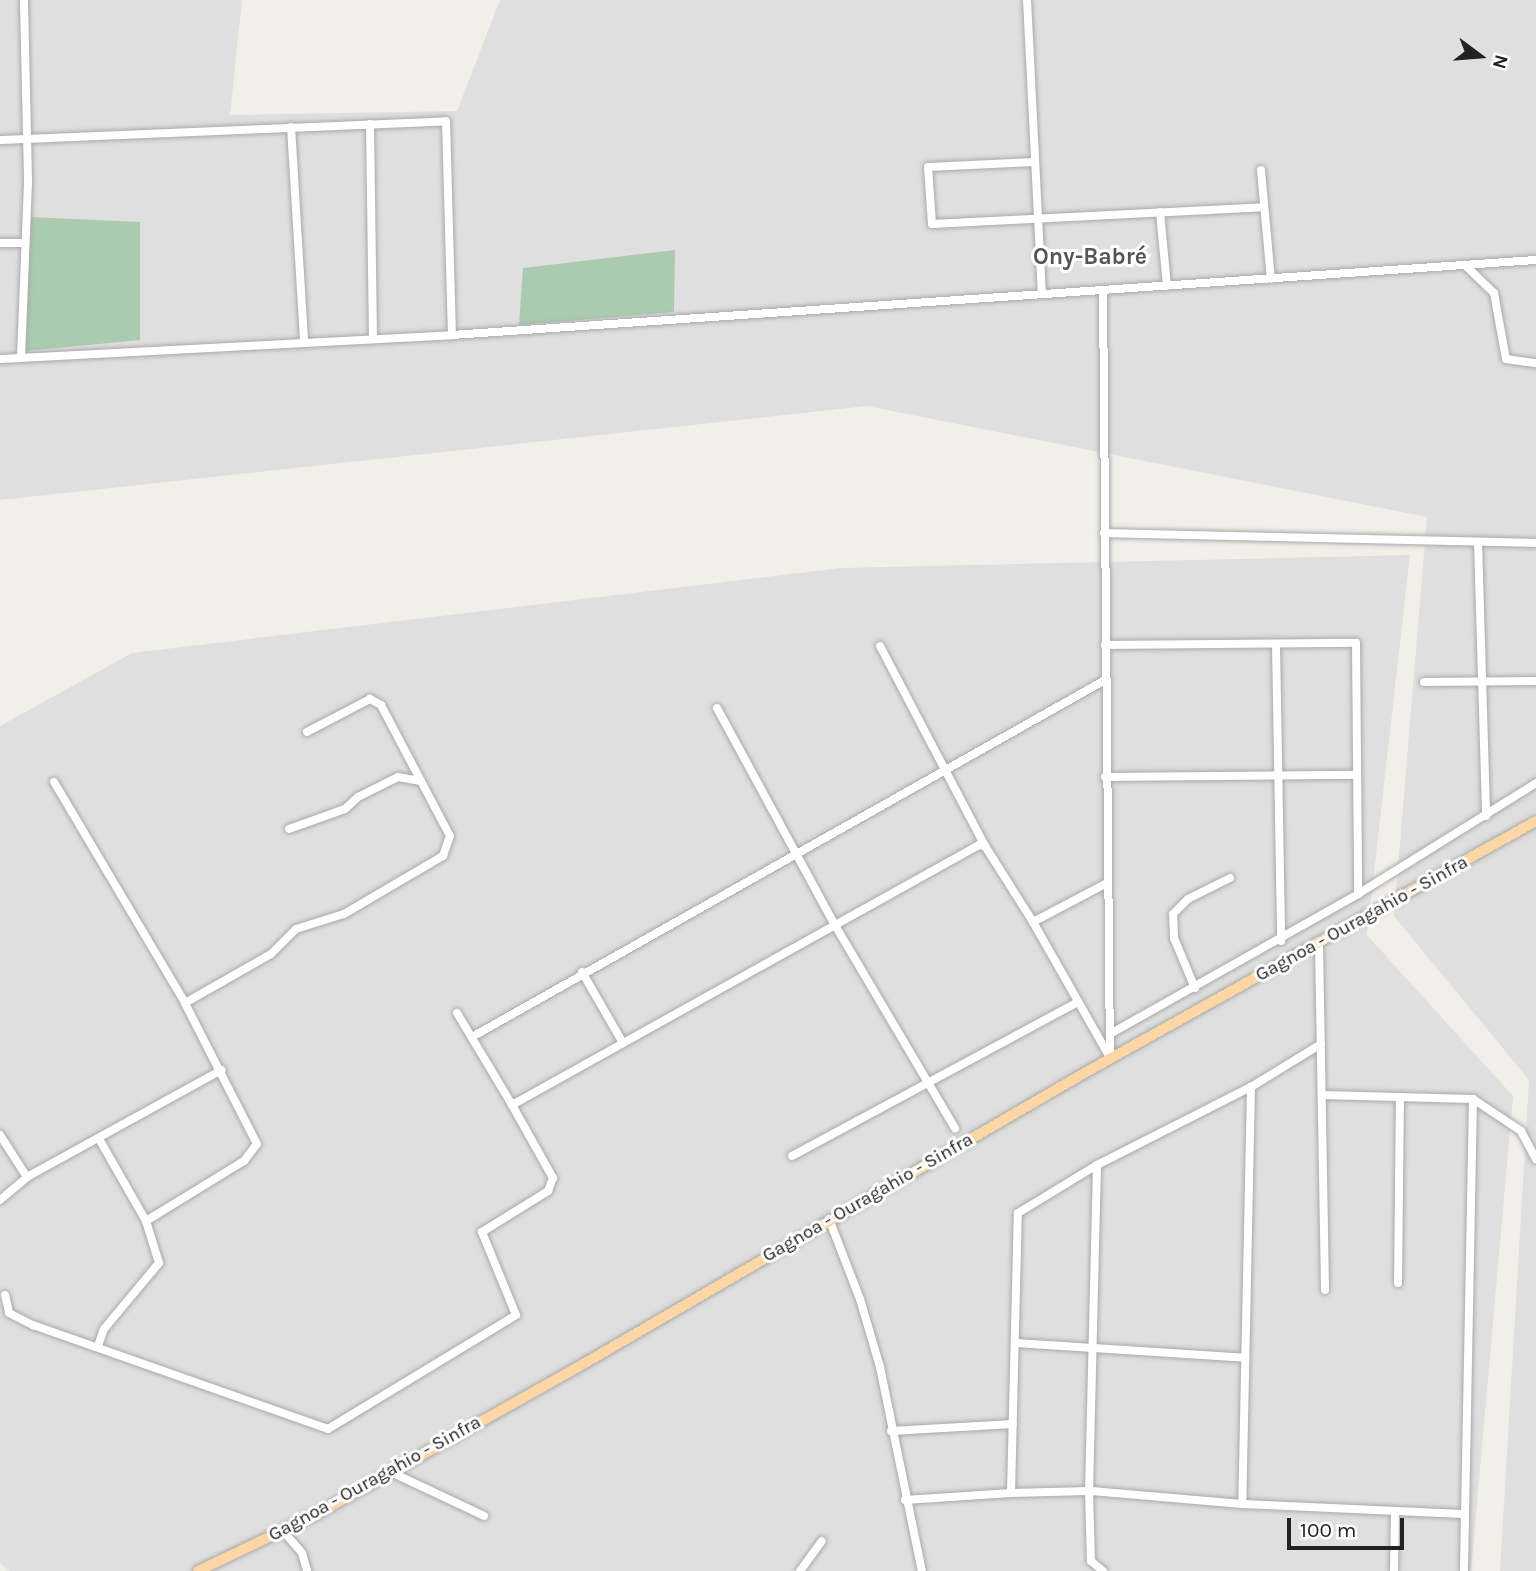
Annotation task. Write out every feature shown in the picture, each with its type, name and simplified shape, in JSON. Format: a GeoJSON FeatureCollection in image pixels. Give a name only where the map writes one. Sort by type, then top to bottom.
{"type":"FeatureCollection","features":[{"type":"Feature","properties":{"kind":"main road","name":"Gagnoa - Ouragahio - Sinfra"},"geometry":{"type":"LineString","coordinates":[[198,1571],[283,1531],[391,1472],[1110,1058],[1536,821]]}},
{"type":"Feature","properties":{"kind":"street"},"geometry":{"type":"LineString","coordinates":[[21,357],[27,139],[24,0]]}},
{"type":"Feature","properties":{"kind":"street"},"geometry":{"type":"LineString","coordinates":[[1027,0],[1042,294]]}},
{"type":"Feature","properties":{"kind":"street"},"geometry":{"type":"LineString","coordinates":[[0,140],[446,121],[452,335]]}},
{"type":"Feature","properties":{"kind":"street"},"geometry":{"type":"LineString","coordinates":[[370,124],[373,338]]}},
{"type":"Feature","properties":{"kind":"street"},"geometry":{"type":"LineString","coordinates":[[291,127],[304,342]]}},
{"type":"Feature","properties":{"kind":"street"},"geometry":{"type":"LineString","coordinates":[[1034,162],[928,167],[932,224],[1264,206]]}},
{"type":"Feature","properties":{"kind":"street"},"geometry":{"type":"LineString","coordinates":[[1261,170],[1271,279]]}},
{"type":"Feature","properties":{"kind":"street"},"geometry":{"type":"LineString","coordinates":[[1160,212],[1167,286]]}},
{"type":"Feature","properties":{"kind":"street"},"geometry":{"type":"LineString","coordinates":[[0,243],[24,243]]}},
{"type":"Feature","properties":{"kind":"street"},"geometry":{"type":"LineString","coordinates":[[0,359],[452,335],[1536,260]]}},
{"type":"Feature","properties":{"kind":"street"},"geometry":{"type":"LineString","coordinates":[[1465,265],[1494,293],[1506,359],[1536,363]]}},
{"type":"Feature","properties":{"kind":"street"},"geometry":{"type":"LineString","coordinates":[[1103,291],[1105,777],[1110,1058]]}},
{"type":"Feature","properties":{"kind":"street"},"geometry":{"type":"LineString","coordinates":[[1104,533],[1536,543]]}},
{"type":"Feature","properties":{"kind":"street"},"geometry":{"type":"LineString","coordinates":[[1478,542],[1486,816]]}},
{"type":"Feature","properties":{"kind":"street"},"geometry":{"type":"LineString","coordinates":[[1105,645],[1356,643],[1358,894]]}},
{"type":"Feature","properties":{"kind":"street"},"geometry":{"type":"LineString","coordinates":[[1276,644],[1276,775],[1281,941]]}},
{"type":"Feature","properties":{"kind":"street"},"geometry":{"type":"LineString","coordinates":[[880,646],[985,846],[1033,922],[1110,1058]]}},
{"type":"Feature","properties":{"kind":"street"},"geometry":{"type":"LineString","coordinates":[[471,1037],[582,972],[1105,680]]}},
{"type":"Feature","properties":{"kind":"street"},"geometry":{"type":"LineString","coordinates":[[1424,682],[1536,681]]}},
{"type":"Feature","properties":{"kind":"street"},"geometry":{"type":"LineString","coordinates":[[185,1003],[271,954],[296,929],[344,914],[443,856],[450,836],[381,705],[370,699],[307,732]]}},
{"type":"Feature","properties":{"kind":"street"},"geometry":{"type":"LineString","coordinates":[[717,708],[836,926],[955,1128]]}},
{"type":"Feature","properties":{"kind":"street"},"geometry":{"type":"LineString","coordinates":[[1105,777],[1357,775]]}},
{"type":"Feature","properties":{"kind":"street"},"geometry":{"type":"LineString","coordinates":[[289,829],[345,809],[358,797],[398,777],[421,781]]}},
{"type":"Feature","properties":{"kind":"street"},"geometry":{"type":"LineString","coordinates":[[54,782],[185,1003],[222,1070],[257,1144],[244,1161],[146,1221]]}},
{"type":"Feature","properties":{"kind":"street"},"geometry":{"type":"LineString","coordinates":[[1110,1034],[1281,941],[1536,783]]}},
{"type":"Feature","properties":{"kind":"street"},"geometry":{"type":"LineString","coordinates":[[512,1105],[979,845],[985,846]]}},
{"type":"Feature","properties":{"kind":"street"},"geometry":{"type":"LineString","coordinates":[[1195,988],[1174,938],[1173,914],[1188,899],[1230,878]]}},
{"type":"Feature","properties":{"kind":"street"},"geometry":{"type":"LineString","coordinates":[[1033,922],[1107,883]]}},
{"type":"Feature","properties":{"kind":"street"},"geometry":{"type":"LineString","coordinates":[[1319,944],[1325,1290]]}},
{"type":"Feature","properties":{"kind":"street"},"geometry":{"type":"LineString","coordinates":[[582,972],[624,1043]]}},
{"type":"Feature","properties":{"kind":"street"},"geometry":{"type":"LineString","coordinates":[[792,1156],[1078,1002]]}},
{"type":"Feature","properties":{"kind":"street"},"geometry":{"type":"LineString","coordinates":[[5,1294],[9,1313],[328,1429],[516,1315],[482,1232],[548,1191],[553,1178],[457,1013]]}},
{"type":"Feature","properties":{"kind":"street"},"geometry":{"type":"LineString","coordinates":[[1011,1493],[1018,1213],[1097,1165],[1251,1087],[1321,1044]]}},
{"type":"Feature","properties":{"kind":"street"},"geometry":{"type":"LineString","coordinates":[[0,1200],[27,1177],[222,1070]]}},
{"type":"Feature","properties":{"kind":"street"},"geometry":{"type":"LineString","coordinates":[[1242,1504],[1251,1087]]}},
{"type":"Feature","properties":{"kind":"street"},"geometry":{"type":"LineString","coordinates":[[1322,1095],[1473,1099],[1521,1131],[1536,1159]]}},
{"type":"Feature","properties":{"kind":"street"},"geometry":{"type":"LineString","coordinates":[[1398,1283],[1400,1097]]}},
{"type":"Feature","properties":{"kind":"street"},"geometry":{"type":"LineString","coordinates":[[1464,1571],[1473,1099]]}},
{"type":"Feature","properties":{"kind":"street"},"geometry":{"type":"LineString","coordinates":[[0,1135],[27,1177]]}},
{"type":"Feature","properties":{"kind":"street"},"geometry":{"type":"LineString","coordinates":[[98,1346],[104,1329],[159,1263],[146,1221],[100,1139]]}},
{"type":"Feature","properties":{"kind":"street"},"geometry":{"type":"LineString","coordinates":[[1097,1165],[1096,1348],[1089,1491],[1091,1561],[1103,1571]]}},
{"type":"Feature","properties":{"kind":"street"},"geometry":{"type":"LineString","coordinates":[[829,1219],[860,1299],[922,1571]]}},
{"type":"Feature","properties":{"kind":"street"},"geometry":{"type":"LineString","coordinates":[[1016,1343],[1245,1358]]}},
{"type":"Feature","properties":{"kind":"street"},"geometry":{"type":"LineString","coordinates":[[891,1430],[1013,1424]]}},
{"type":"Feature","properties":{"kind":"street"},"geometry":{"type":"LineString","coordinates":[[391,1472],[484,1516]]}},
{"type":"Feature","properties":{"kind":"street"},"geometry":{"type":"LineString","coordinates":[[905,1500],[1089,1491],[1242,1504],[1464,1514]]}},
{"type":"Feature","properties":{"kind":"street"},"geometry":{"type":"LineString","coordinates":[[1395,1511],[1395,1571]]}},
{"type":"Feature","properties":{"kind":"street"},"geometry":{"type":"LineString","coordinates":[[283,1531],[302,1553],[307,1571]]}},
{"type":"Feature","properties":{"kind":"street"},"geometry":{"type":"LineString","coordinates":[[800,1571],[822,1541]]}},
{"type":"Feature","properties":{"kind":"shaded area"},"geometry":{"type":"Polygon","coordinates":[[[0,0],[242,0],[230,115],[457,111],[500,0],[1536,0],[1536,1571],[1500,1571],[1529,1080],[1394,916],[1427,517],[867,406],[0,500],[0,0]]]}},
{"type":"Feature","properties":{"kind":"shaded area"},"geometry":{"type":"Polygon","coordinates":[[[1410,555],[1367,935],[1513,1096],[1471,1571],[9,1571],[0,1563],[0,726],[132,653],[841,568],[1410,555]]]}},
{"type":"Feature","properties":{"kind":"green space"},"geometry":{"type":"Polygon","coordinates":[[[30,217],[140,222],[140,340],[26,351],[30,217]]]}},
{"type":"Feature","properties":{"kind":"green space"},"geometry":{"type":"Polygon","coordinates":[[[675,250],[674,312],[519,325],[523,268],[675,250]]]}},
{"type":"Feature","properties":{"kind":"district","name":"Ony-Babré"},"geometry":{"type":"Point","coordinates":[1090,257]}}]}
